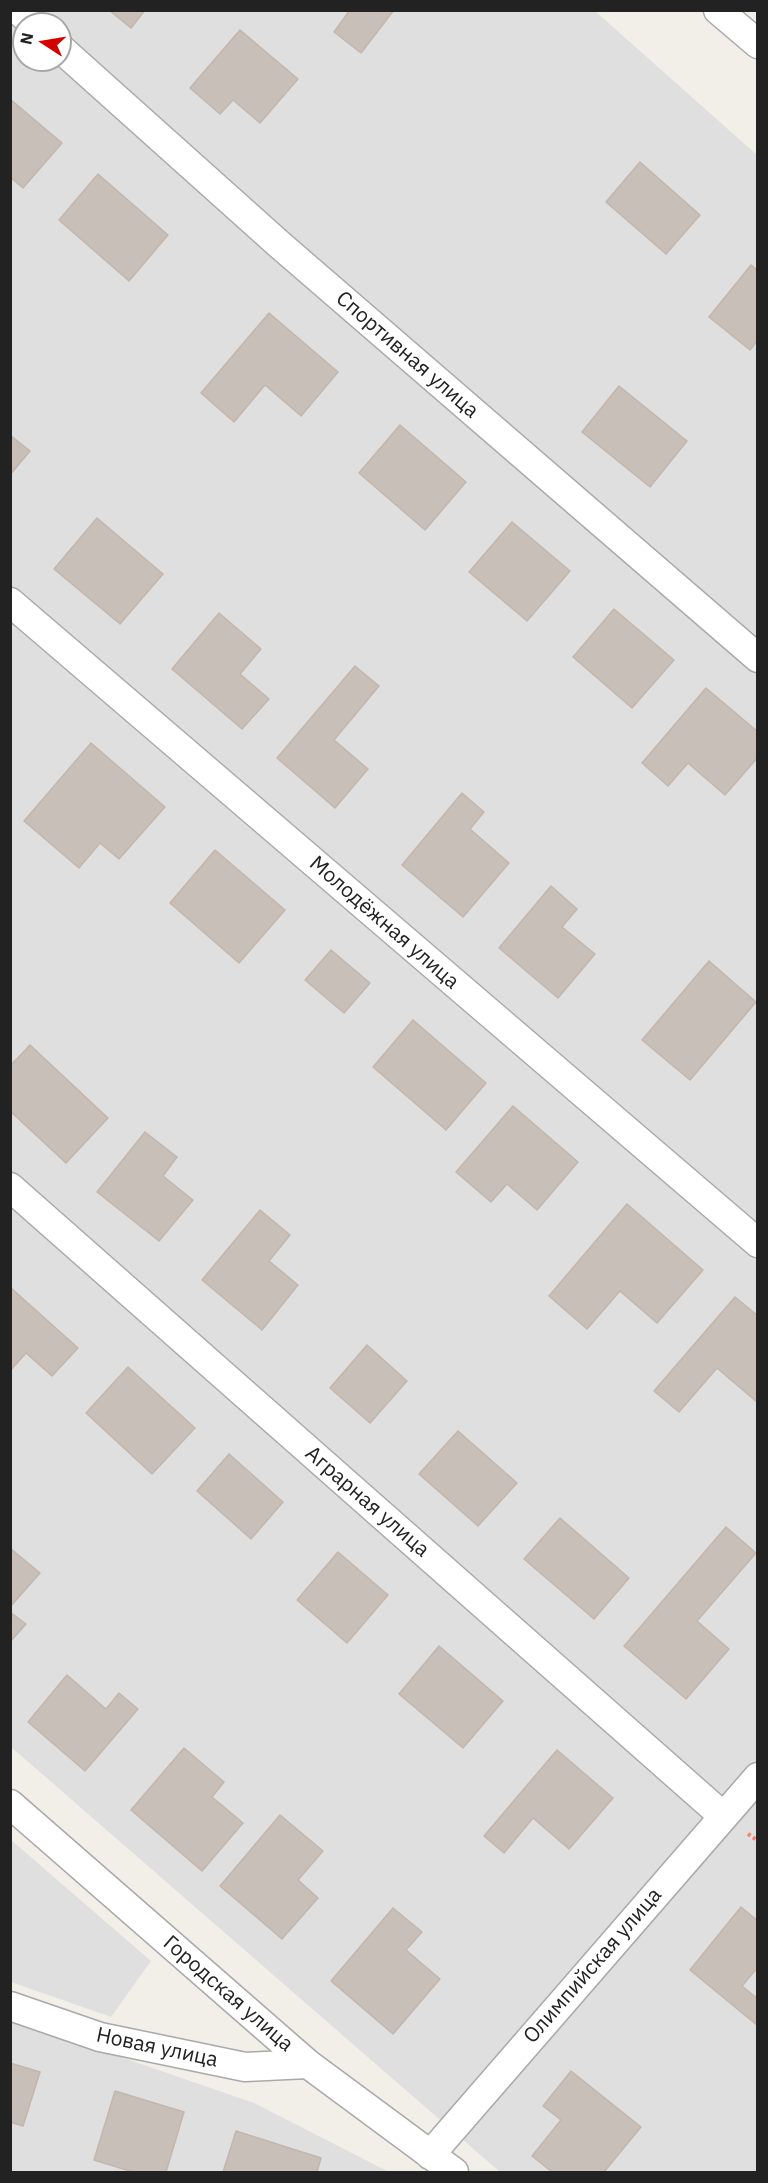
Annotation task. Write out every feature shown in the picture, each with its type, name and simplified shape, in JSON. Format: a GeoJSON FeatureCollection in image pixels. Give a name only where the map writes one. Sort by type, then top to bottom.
{"type":"FeatureCollection","features":[{"type":"Feature","properties":{"kind":"street"},"geometry":{"type":"LineString","coordinates":[[718,10],[758,44]]}},
{"type":"Feature","properties":{"kind":"street","name":"Спортивная улица"},"geometry":{"type":"LineString","coordinates":[[72,59],[298,261],[758,658]]}},
{"type":"Feature","properties":{"kind":"street","name":"Молодёжная улица"},"geometry":{"type":"LineString","coordinates":[[10,602],[758,1243]]}},
{"type":"Feature","properties":{"kind":"street","name":"Аграрная улица"},"geometry":{"type":"LineString","coordinates":[[10,1187],[723,1816]]}},
{"type":"Feature","properties":{"kind":"street","name":"Олимпийская улица"},"geometry":{"type":"LineString","coordinates":[[430,2155],[758,1777]]}},
{"type":"Feature","properties":{"kind":"street","name":"Городская улица"},"geometry":{"type":"LineString","coordinates":[[10,1804],[308,2064],[454,2172]]}},
{"type":"Feature","properties":{"kind":"street","name":"Новая улица"},"geometry":{"type":"LineString","coordinates":[[10,2006],[100,2037],[245,2067],[308,2064]]}},
{"type":"Feature","properties":{"kind":"shaded area"},"geometry":{"type":"Polygon","coordinates":[[[11,11],[595,11],[757,155],[757,2172],[500,2172],[11,1747],[11,11]]]}},
{"type":"Feature","properties":{"kind":"shaded area"},"geometry":{"type":"Polygon","coordinates":[[[11,1840],[151,1961],[111,2017],[11,1982],[11,1840]]]}},
{"type":"Feature","properties":{"kind":"shaded area"},"geometry":{"type":"Polygon","coordinates":[[[11,2019],[254,2103],[389,2172],[11,2172],[11,2019]]]}},
{"type":"Feature","properties":{"kind":"building"},"geometry":{"type":"Polygon","coordinates":[[[109,10],[145,10],[131,28],[109,10]]]}},
{"type":"Feature","properties":{"kind":"building"},"geometry":{"type":"Polygon","coordinates":[[[350,10],[394,10],[361,53],[334,32],[350,10]]]}},
{"type":"Feature","properties":{"kind":"building"},"geometry":{"type":"Polygon","coordinates":[[[240,30],[298,79],[260,123],[233,100],[220,114],[190,88],[240,30]]]}},
{"type":"Feature","properties":{"kind":"building"},"geometry":{"type":"Polygon","coordinates":[[[10,99],[62,143],[23,188],[10,177],[10,99]]]}},
{"type":"Feature","properties":{"kind":"building"},"geometry":{"type":"Polygon","coordinates":[[[640,162],[700,215],[666,254],[606,202],[640,162]]]}},
{"type":"Feature","properties":{"kind":"building"},"geometry":{"type":"Polygon","coordinates":[[[98,174],[168,235],[129,281],[59,220],[98,174]]]}},
{"type":"Feature","properties":{"kind":"building"},"geometry":{"type":"Polygon","coordinates":[[[751,265],[758,271],[758,340],[750,350],[709,317],[751,265]]]}},
{"type":"Feature","properties":{"kind":"building"},"geometry":{"type":"Polygon","coordinates":[[[269,313],[338,372],[301,416],[265,385],[234,422],[201,393],[269,313]]]}},
{"type":"Feature","properties":{"kind":"building"},"geometry":{"type":"Polygon","coordinates":[[[619,386],[687,441],[650,487],[582,432],[619,386]]]}},
{"type":"Feature","properties":{"kind":"building"},"geometry":{"type":"Polygon","coordinates":[[[400,425],[466,482],[425,530],[359,473],[400,425]]]}},
{"type":"Feature","properties":{"kind":"building"},"geometry":{"type":"Polygon","coordinates":[[[10,435],[30,451],[10,475],[10,435]]]}},
{"type":"Feature","properties":{"kind":"building"},"geometry":{"type":"Polygon","coordinates":[[[97,518],[163,574],[120,624],[54,569],[97,518]]]}},
{"type":"Feature","properties":{"kind":"building"},"geometry":{"type":"Polygon","coordinates":[[[512,522],[570,571],[527,621],[469,572],[512,522]]]}},
{"type":"Feature","properties":{"kind":"building"},"geometry":{"type":"Polygon","coordinates":[[[614,609],[674,660],[632,708],[573,657],[614,609]]]}},
{"type":"Feature","properties":{"kind":"building"},"geometry":{"type":"Polygon","coordinates":[[[219,613],[261,649],[240,674],[269,699],[242,729],[172,669],[219,613]]]}},
{"type":"Feature","properties":{"kind":"building"},"geometry":{"type":"Polygon","coordinates":[[[355,666],[379,686],[334,740],[368,769],[335,808],[277,758],[355,666]]]}},
{"type":"Feature","properties":{"kind":"building"},"geometry":{"type":"Polygon","coordinates":[[[706,688],[758,732],[758,757],[725,795],[688,763],[668,786],[642,763],[706,688]]]}},
{"type":"Feature","properties":{"kind":"building"},"geometry":{"type":"Polygon","coordinates":[[[91,743],[165,807],[119,859],[100,843],[79,868],[24,821],[91,743]]]}},
{"type":"Feature","properties":{"kind":"building"},"geometry":{"type":"Polygon","coordinates":[[[462,793],[484,812],[470,829],[509,863],[463,917],[402,865],[462,793]]]}},
{"type":"Feature","properties":{"kind":"building"},"geometry":{"type":"Polygon","coordinates":[[[215,850],[285,910],[239,963],[170,903],[215,850]]]}},
{"type":"Feature","properties":{"kind":"building"},"geometry":{"type":"Polygon","coordinates":[[[551,886],[577,909],[562,927],[595,954],[558,998],[499,948],[551,886]]]}},
{"type":"Feature","properties":{"kind":"building"},"geometry":{"type":"Polygon","coordinates":[[[331,950],[370,983],[344,1013],[305,980],[331,950]]]}},
{"type":"Feature","properties":{"kind":"building"},"geometry":{"type":"Polygon","coordinates":[[[709,961],[756,1002],[690,1080],[642,1040],[709,961]]]}},
{"type":"Feature","properties":{"kind":"building"},"geometry":{"type":"Polygon","coordinates":[[[413,1020],[486,1083],[446,1130],[373,1067],[413,1020]]]}},
{"type":"Feature","properties":{"kind":"building"},"geometry":{"type":"Polygon","coordinates":[[[30,1045],[108,1118],[66,1163],[10,1111],[10,1066],[30,1045]]]}},
{"type":"Feature","properties":{"kind":"building"},"geometry":{"type":"Polygon","coordinates":[[[513,1106],[578,1162],[537,1210],[507,1184],[491,1202],[456,1172],[513,1106]]]}},
{"type":"Feature","properties":{"kind":"building"},"geometry":{"type":"Polygon","coordinates":[[[145,1132],[177,1157],[163,1176],[193,1200],[159,1241],[97,1192],[145,1132]]]}},
{"type":"Feature","properties":{"kind":"building"},"geometry":{"type":"Polygon","coordinates":[[[627,1204],[703,1270],[657,1323],[620,1291],[587,1329],[549,1296],[627,1204]]]}},
{"type":"Feature","properties":{"kind":"building"},"geometry":{"type":"Polygon","coordinates":[[[260,1210],[290,1235],[269,1261],[298,1285],[262,1330],[202,1280],[260,1210]]]}},
{"type":"Feature","properties":{"kind":"building"},"geometry":{"type":"Polygon","coordinates":[[[11,1288],[78,1348],[52,1376],[26,1353],[10,1371],[11,1288]]]}},
{"type":"Feature","properties":{"kind":"building"},"geometry":{"type":"Polygon","coordinates":[[[735,1297],[758,1316],[758,1403],[717,1368],[679,1412],[654,1391],[735,1297]]]}},
{"type":"Feature","properties":{"kind":"building"},"geometry":{"type":"Polygon","coordinates":[[[367,1345],[407,1381],[370,1423],[330,1388],[367,1345]]]}},
{"type":"Feature","properties":{"kind":"building"},"geometry":{"type":"Polygon","coordinates":[[[128,1367],[195,1428],[152,1474],[86,1413],[128,1367]]]}},
{"type":"Feature","properties":{"kind":"building"},"geometry":{"type":"Polygon","coordinates":[[[458,1431],[517,1483],[478,1526],[419,1474],[458,1431]]]}},
{"type":"Feature","properties":{"kind":"building"},"geometry":{"type":"Polygon","coordinates":[[[229,1454],[283,1502],[251,1539],[197,1491],[229,1454]]]}},
{"type":"Feature","properties":{"kind":"building"},"geometry":{"type":"Polygon","coordinates":[[[560,1518],[629,1578],[594,1619],[524,1559],[560,1518]]]}},
{"type":"Feature","properties":{"kind":"building"},"geometry":{"type":"Polygon","coordinates":[[[726,1527],[756,1553],[697,1621],[729,1649],[686,1699],[624,1646],[726,1527]]]}},
{"type":"Feature","properties":{"kind":"building"},"geometry":{"type":"Polygon","coordinates":[[[10,1548],[40,1573],[10,1607],[10,1548]]]}},
{"type":"Feature","properties":{"kind":"building"},"geometry":{"type":"Polygon","coordinates":[[[338,1552],[388,1595],[347,1643],[297,1600],[338,1552]]]}},
{"type":"Feature","properties":{"kind":"building"},"geometry":{"type":"Polygon","coordinates":[[[10,1612],[26,1624],[10,1642],[10,1612]]]}},
{"type":"Feature","properties":{"kind":"building"},"geometry":{"type":"Polygon","coordinates":[[[439,1646],[503,1701],[463,1748],[399,1694],[439,1646]]]}},
{"type":"Feature","properties":{"kind":"building"},"geometry":{"type":"Polygon","coordinates":[[[67,1675],[106,1709],[119,1693],[138,1709],[85,1771],[28,1722],[67,1675]]]}},
{"type":"Feature","properties":{"kind":"building"},"geometry":{"type":"Polygon","coordinates":[[[184,1748],[224,1782],[212,1797],[243,1823],[202,1871],[131,1810],[184,1748]]]}},
{"type":"Feature","properties":{"kind":"building"},"geometry":{"type":"Polygon","coordinates":[[[557,1750],[613,1798],[569,1849],[533,1818],[504,1853],[484,1836],[557,1750]]]}},
{"type":"Feature","properties":{"kind":"building"},"geometry":{"type":"Polygon","coordinates":[[[280,1815],[323,1851],[298,1880],[318,1898],[282,1939],[220,1886],[280,1815]]]}},
{"type":"Feature","properties":{"kind":"building"},"geometry":{"type":"Polygon","coordinates":[[[741,1907],[758,1921],[758,1967],[742,1986],[758,1999],[758,2026],[690,1970],[741,1907]]]}},
{"type":"Feature","properties":{"kind":"building"},"geometry":{"type":"Polygon","coordinates":[[[393,1908],[422,1932],[406,1950],[440,1979],[393,2034],[331,1981],[393,1908]]]}},
{"type":"Feature","properties":{"kind":"building"},"geometry":{"type":"Polygon","coordinates":[[[10,2063],[40,2072],[23,2126],[10,2122],[10,2063]]]}},
{"type":"Feature","properties":{"kind":"building"},"geometry":{"type":"Polygon","coordinates":[[[571,2071],[641,2127],[604,2172],[552,2172],[532,2156],[561,2120],[543,2106],[571,2071]]]}},
{"type":"Feature","properties":{"kind":"building"},"geometry":{"type":"Polygon","coordinates":[[[115,2091],[184,2112],[166,2172],[133,2172],[94,2160],[115,2091]]]}},
{"type":"Feature","properties":{"kind":"building"},"geometry":{"type":"Polygon","coordinates":[[[236,2131],[321,2158],[317,2172],[223,2172],[236,2131]]]}}]}
